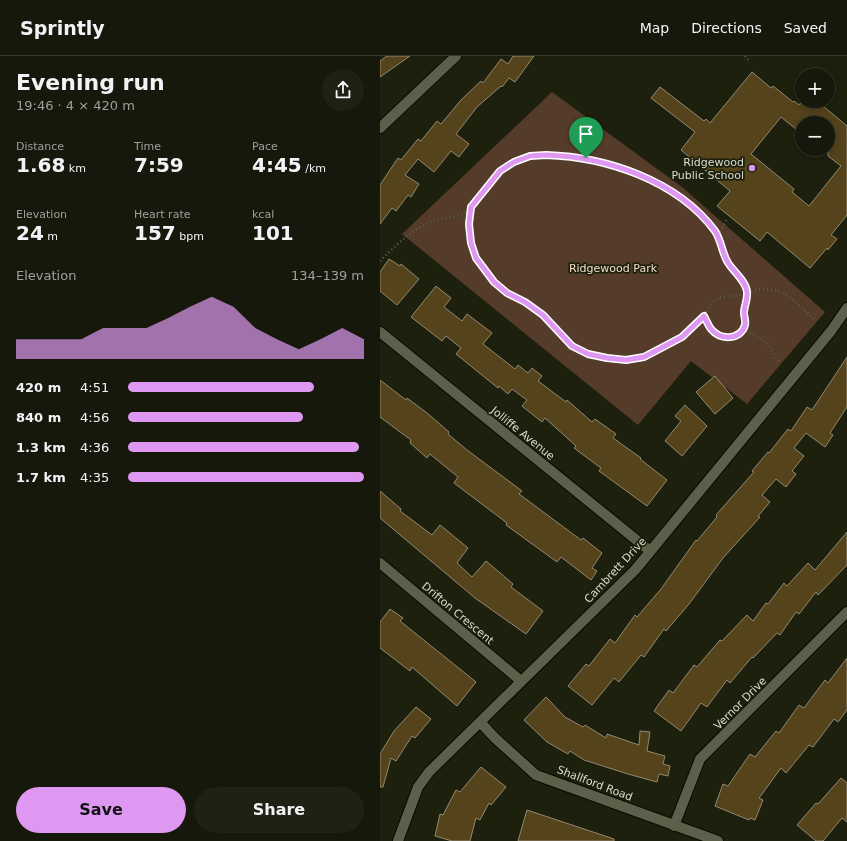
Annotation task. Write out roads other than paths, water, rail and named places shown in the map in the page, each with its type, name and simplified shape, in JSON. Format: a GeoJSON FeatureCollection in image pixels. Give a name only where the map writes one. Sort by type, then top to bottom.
{"type":"FeatureCollection","features":[{"type":"Feature","properties":{"kind":"street"},"geometry":{"type":"LineString","coordinates":[[380,128],[456,56]]}},
{"type":"Feature","properties":{"kind":"street","name":"Cambrett Drive"},"geometry":{"type":"LineString","coordinates":[[398,841],[418,787],[429,772],[521,681],[618,589],[831,332],[847,308]]}},
{"type":"Feature","properties":{"kind":"street","name":"Jolliffe Avenue"},"geometry":{"type":"LineString","coordinates":[[380,332],[650,551]]}},
{"type":"Feature","properties":{"kind":"street","name":"Drifton Crescent"},"geometry":{"type":"LineString","coordinates":[[382,568],[521,681]]}},
{"type":"Feature","properties":{"kind":"street","name":"Vernor Drive"},"geometry":{"type":"LineString","coordinates":[[674,826],[700,759],[847,612]]}},
{"type":"Feature","properties":{"kind":"street","name":"Shallford Road"},"geometry":{"type":"LineString","coordinates":[[480,722],[495,738],[536,775],[718,841]]}},
{"type":"Feature","properties":{"kind":"place","name":"Ridgewood Public School"},"geometry":{"type":"Point","coordinates":[752,168]}},
{"type":"Feature","properties":{"kind":"park label","name":"Ridgewood Park"},"geometry":{"type":"Point","coordinates":[613,268]}}]}
